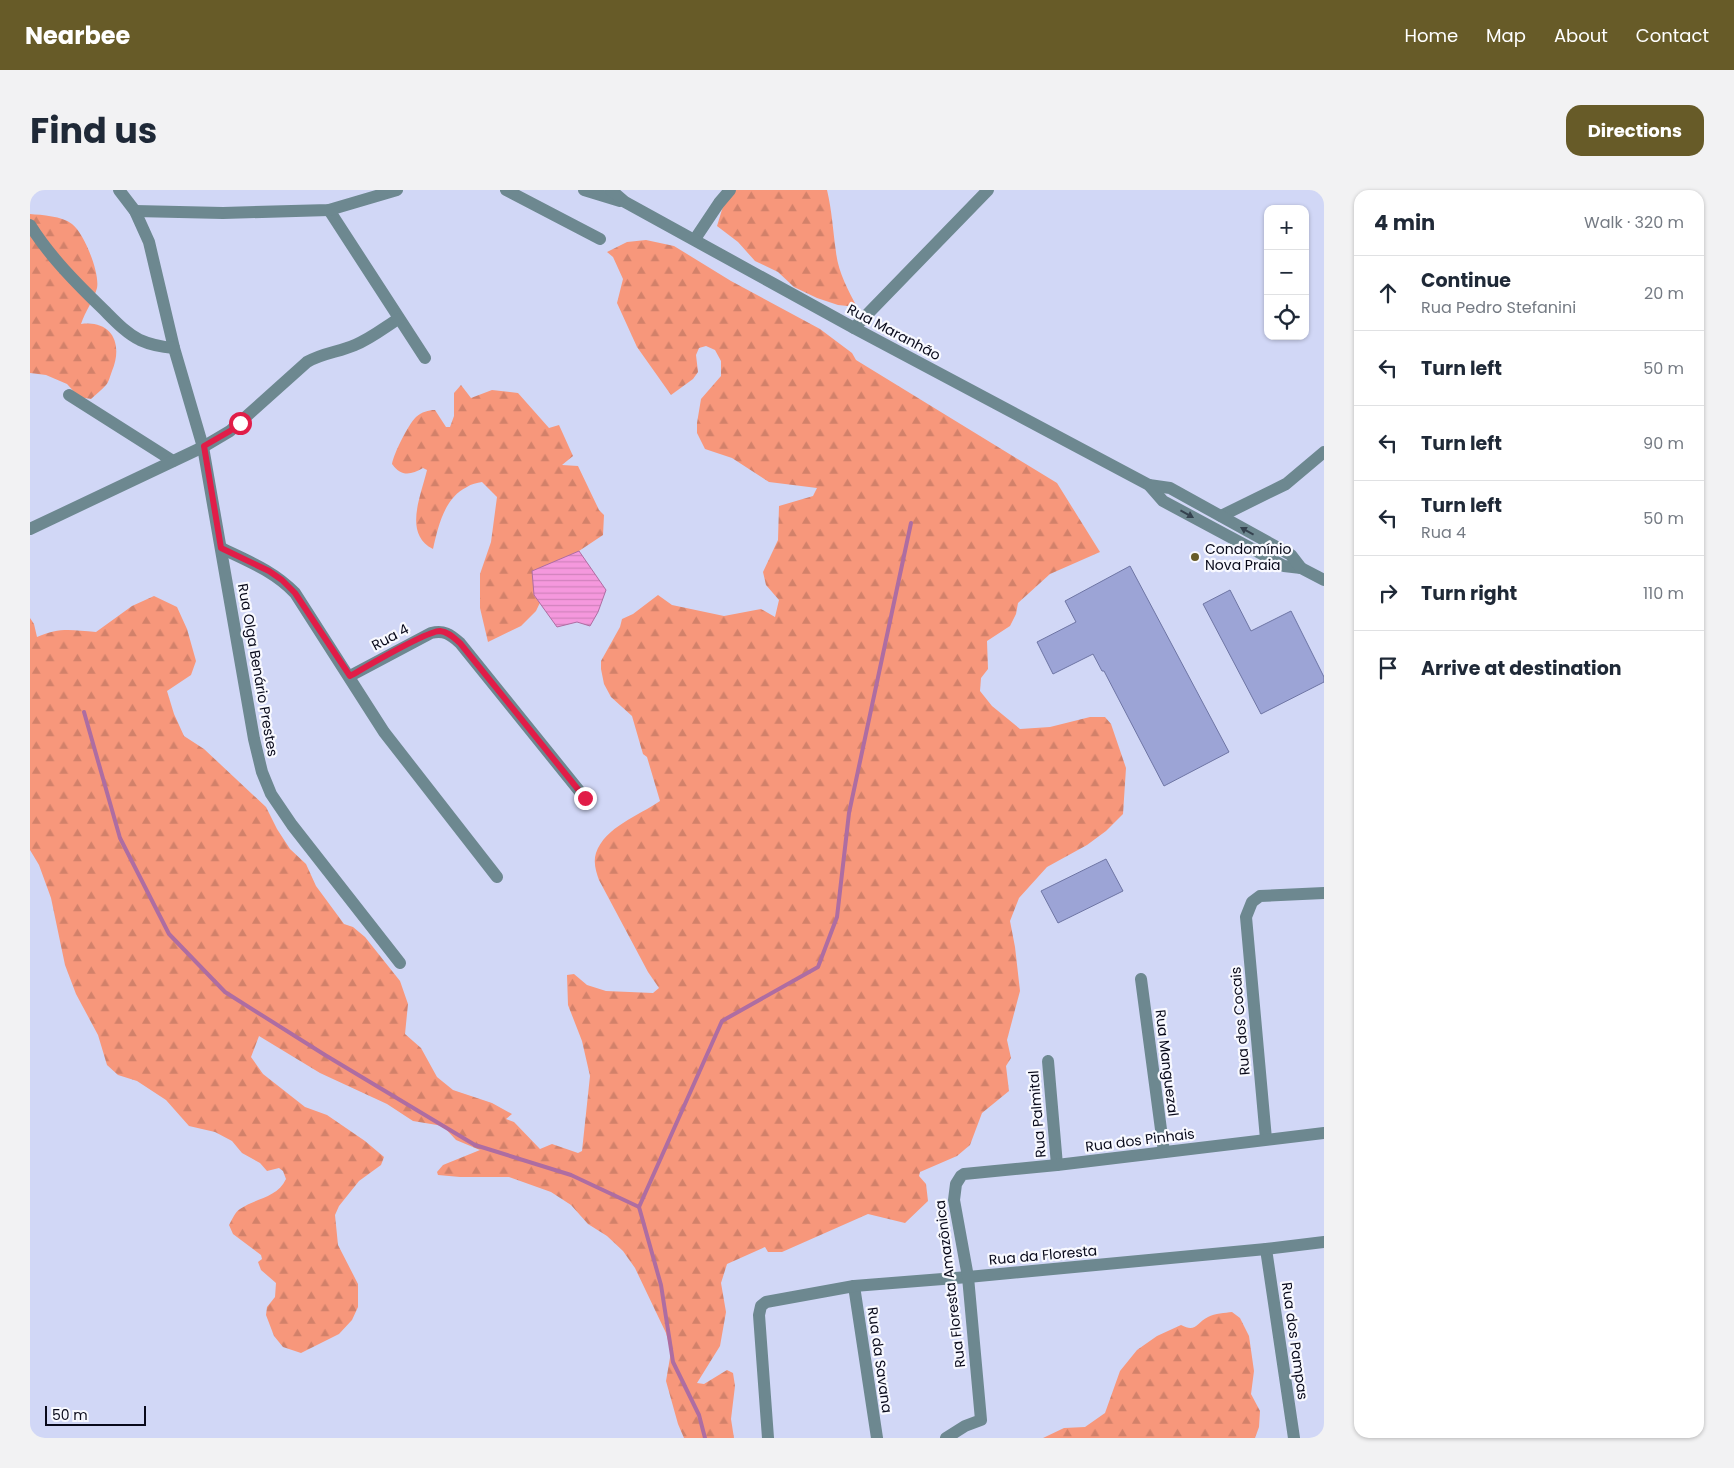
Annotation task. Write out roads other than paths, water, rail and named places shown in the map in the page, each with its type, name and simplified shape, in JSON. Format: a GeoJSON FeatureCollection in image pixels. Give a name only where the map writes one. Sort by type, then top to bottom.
{"type":"FeatureCollection","features":[{"type":"Feature","properties":{"kind":"street","name":"Rua Olga Benário Prestes"},"geometry":{"type":"LineString","coordinates":[[119,190],[135,211],[148,242],[174,348],[204,446],[254,739],[262,772],[271,794],[298,833],[400,963]]}},
{"type":"Feature","properties":{"kind":"street","name":"Rua Maranhão"},"geometry":{"type":"LineString","coordinates":[[584,190],[625,202],[854,328],[1149,485],[1170,488],[1290,555],[1301,568]]}},
{"type":"Feature","properties":{"kind":"street","name":"Rua Maranhão"},"geometry":{"type":"LineString","coordinates":[[611,190],[625,202]]}},
{"type":"Feature","properties":{"kind":"street"},"geometry":{"type":"LineString","coordinates":[[695,239],[730,190]]}},
{"type":"Feature","properties":{"kind":"street"},"geometry":{"type":"LineString","coordinates":[[854,328],[988,190]]}},
{"type":"Feature","properties":{"kind":"street"},"geometry":{"type":"LineString","coordinates":[[135,211],[223,213],[329,210],[394,191]]}},
{"type":"Feature","properties":{"kind":"street"},"geometry":{"type":"LineString","coordinates":[[513,192],[600,239]]}},
{"type":"Feature","properties":{"kind":"street"},"geometry":{"type":"LineString","coordinates":[[329,210],[424,358]]}},
{"type":"Feature","properties":{"kind":"street"},"geometry":{"type":"LineString","coordinates":[[30,225],[40,242],[76,283],[122,327],[139,339],[158,347],[174,348]]}},
{"type":"Feature","properties":{"kind":"street"},"geometry":{"type":"LineString","coordinates":[[30,528],[204,446],[230,431],[307,362],[319,355],[344,349],[364,341],[398,318]]}},
{"type":"Feature","properties":{"kind":"street"},"geometry":{"type":"LineString","coordinates":[[69,395],[173,461]]}},
{"type":"Feature","properties":{"kind":"street"},"geometry":{"type":"LineString","coordinates":[[1225,535],[1226,519],[1286,484],[1324,452]]}},
{"type":"Feature","properties":{"kind":"street","name":"Rua Maranhão"},"geometry":{"type":"LineString","coordinates":[[1149,485],[1163,501],[1225,535],[1284,566],[1301,568],[1324,580]]}},
{"type":"Feature","properties":{"kind":"street"},"geometry":{"type":"LineString","coordinates":[[221,548],[269,571],[282,580],[295,593],[350,676],[384,732],[497,877]]}},
{"type":"Feature","properties":{"kind":"street","name":"Rua 4"},"geometry":{"type":"LineString","coordinates":[[350,676],[431,632],[446,632],[460,643],[585,798]]}},
{"type":"Feature","properties":{"kind":"street","name":"Rua dos Cocais"},"geometry":{"type":"LineString","coordinates":[[1266,1139],[1246,917],[1252,902],[1260,896],[1324,893]]}},
{"type":"Feature","properties":{"kind":"street","name":"Rua Manguezal"},"geometry":{"type":"LineString","coordinates":[[1141,979],[1164,1152]]}},
{"type":"Feature","properties":{"kind":"street","name":"Rua Palmital"},"geometry":{"type":"LineString","coordinates":[[1048,1061],[1057,1165]]}},
{"type":"Feature","properties":{"kind":"street","name":"Rua dos Pinhais"},"geometry":{"type":"LineString","coordinates":[[961,1176],[964,1174],[1057,1165],[1266,1139],[1324,1134]]}},
{"type":"Feature","properties":{"kind":"street","name":"Rua Floresta Amazônica"},"geometry":{"type":"LineString","coordinates":[[946,1438],[965,1426],[981,1420],[968,1278],[954,1200],[956,1184],[961,1176]]}},
{"type":"Feature","properties":{"kind":"street","name":"Rua da Floresta"},"geometry":{"type":"LineString","coordinates":[[768,1438],[758,1315],[761,1306],[766,1302],[854,1286],[968,1278],[1324,1242]]}},
{"type":"Feature","properties":{"kind":"street","name":"Rua dos Pampas"},"geometry":{"type":"LineString","coordinates":[[1266,1249],[1294,1438]]}},
{"type":"Feature","properties":{"kind":"street","name":"Rua da Savana"},"geometry":{"type":"LineString","coordinates":[[854,1286],[877,1438]]}},
{"type":"Feature","properties":{"kind":"waterway"},"geometry":{"type":"LineString","coordinates":[[639,1207],[722,1021],[818,967],[837,917],[849,813],[911,523]]}},
{"type":"Feature","properties":{"kind":"waterway"},"geometry":{"type":"LineString","coordinates":[[84,712],[120,838],[169,934],[225,992],[325,1055],[475,1145],[571,1175],[639,1207],[661,1285],[673,1362],[699,1415],[705,1438]]}},
{"type":"Feature","properties":{"kind":"place","name":"Condomínio Nova Praia"},"geometry":{"type":"Point","coordinates":[1195,557]}}]}
